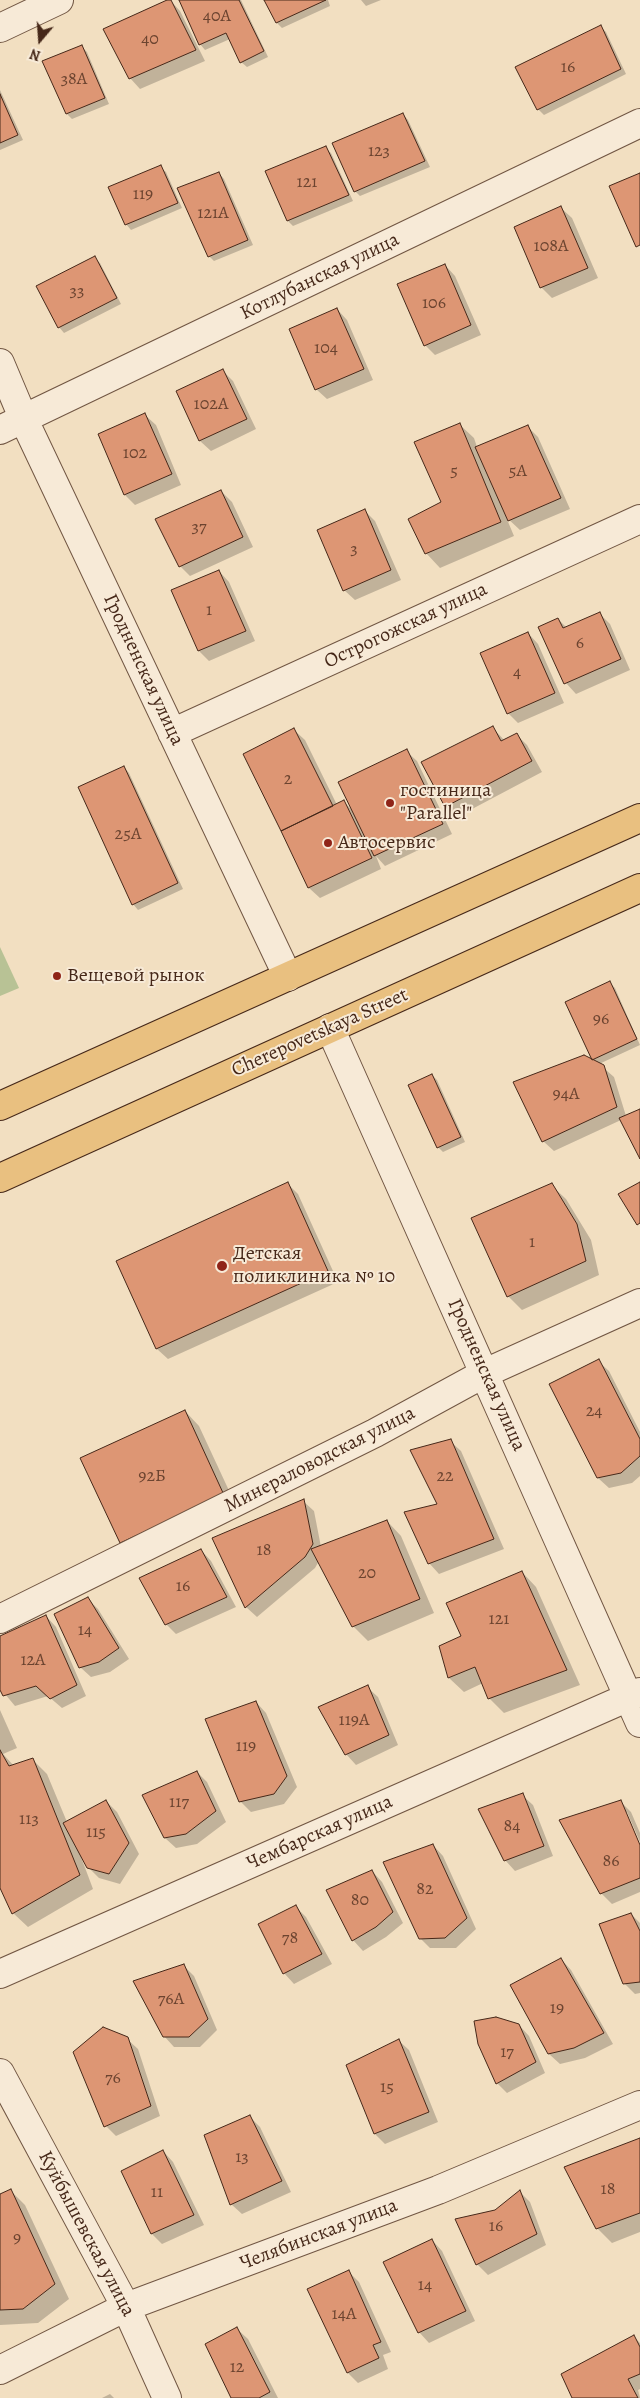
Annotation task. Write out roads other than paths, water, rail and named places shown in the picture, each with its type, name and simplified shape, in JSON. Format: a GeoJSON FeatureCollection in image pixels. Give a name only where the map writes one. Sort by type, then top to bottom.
{"type":"FeatureCollection","features":[{"type":"Feature","properties":{"kind":"highway"},"geometry":{"type":"LineString","coordinates":[[0,1106],[640,818]]}},
{"type":"Feature","properties":{"kind":"highway","name":"Cherepovetskaya Street"},"geometry":{"type":"LineString","coordinates":[[0,1178],[640,888]]}},
{"type":"Feature","properties":{"kind":"street"},"geometry":{"type":"LineString","coordinates":[[0,28],[59,0]]}},
{"type":"Feature","properties":{"kind":"street","name":"Котлубанская улица"},"geometry":{"type":"LineString","coordinates":[[12,425],[640,123]]}},
{"type":"Feature","properties":{"kind":"street","name":"Гродненская улица"},"geometry":{"type":"LineString","coordinates":[[0,363],[12,425],[172,733],[288,977]]}},
{"type":"Feature","properties":{"kind":"street","name":"Острогожская улица"},"geometry":{"type":"LineString","coordinates":[[172,733],[640,519]]}},
{"type":"Feature","properties":{"kind":"street","name":"Гродненская улица"},"geometry":{"type":"LineString","coordinates":[[330,1028],[634,1694],[640,1722]]}},
{"type":"Feature","properties":{"kind":"street","name":"Минераловодская улица"},"geometry":{"type":"LineString","coordinates":[[0,1619],[375,1434],[486,1373],[640,1302]]}},
{"type":"Feature","properties":{"kind":"street","name":"Чембарская улица"},"geometry":{"type":"LineString","coordinates":[[0,1974],[634,1694]]}},
{"type":"Feature","properties":{"kind":"street","name":"Куйбышевская улица"},"geometry":{"type":"LineString","coordinates":[[0,2073],[126,2307],[167,2398]]}},
{"type":"Feature","properties":{"kind":"street","name":"Челябинская улица"},"geometry":{"type":"LineString","coordinates":[[0,2370],[126,2307],[438,2190],[640,2105]]}},
{"type":"Feature","properties":{"kind":"place","name":"гостиница \"Parallel\""},"geometry":{"type":"Point","coordinates":[390,803]}},
{"type":"Feature","properties":{"kind":"place","name":"Автосервис"},"geometry":{"type":"Point","coordinates":[328,843]}},
{"type":"Feature","properties":{"kind":"place","name":"Вещевой рынок"},"geometry":{"type":"Point","coordinates":[57,976]}},
{"type":"Feature","properties":{"kind":"place","name":"Детская поликлиника № 10"},"geometry":{"type":"Point","coordinates":[222,1266]}}]}
